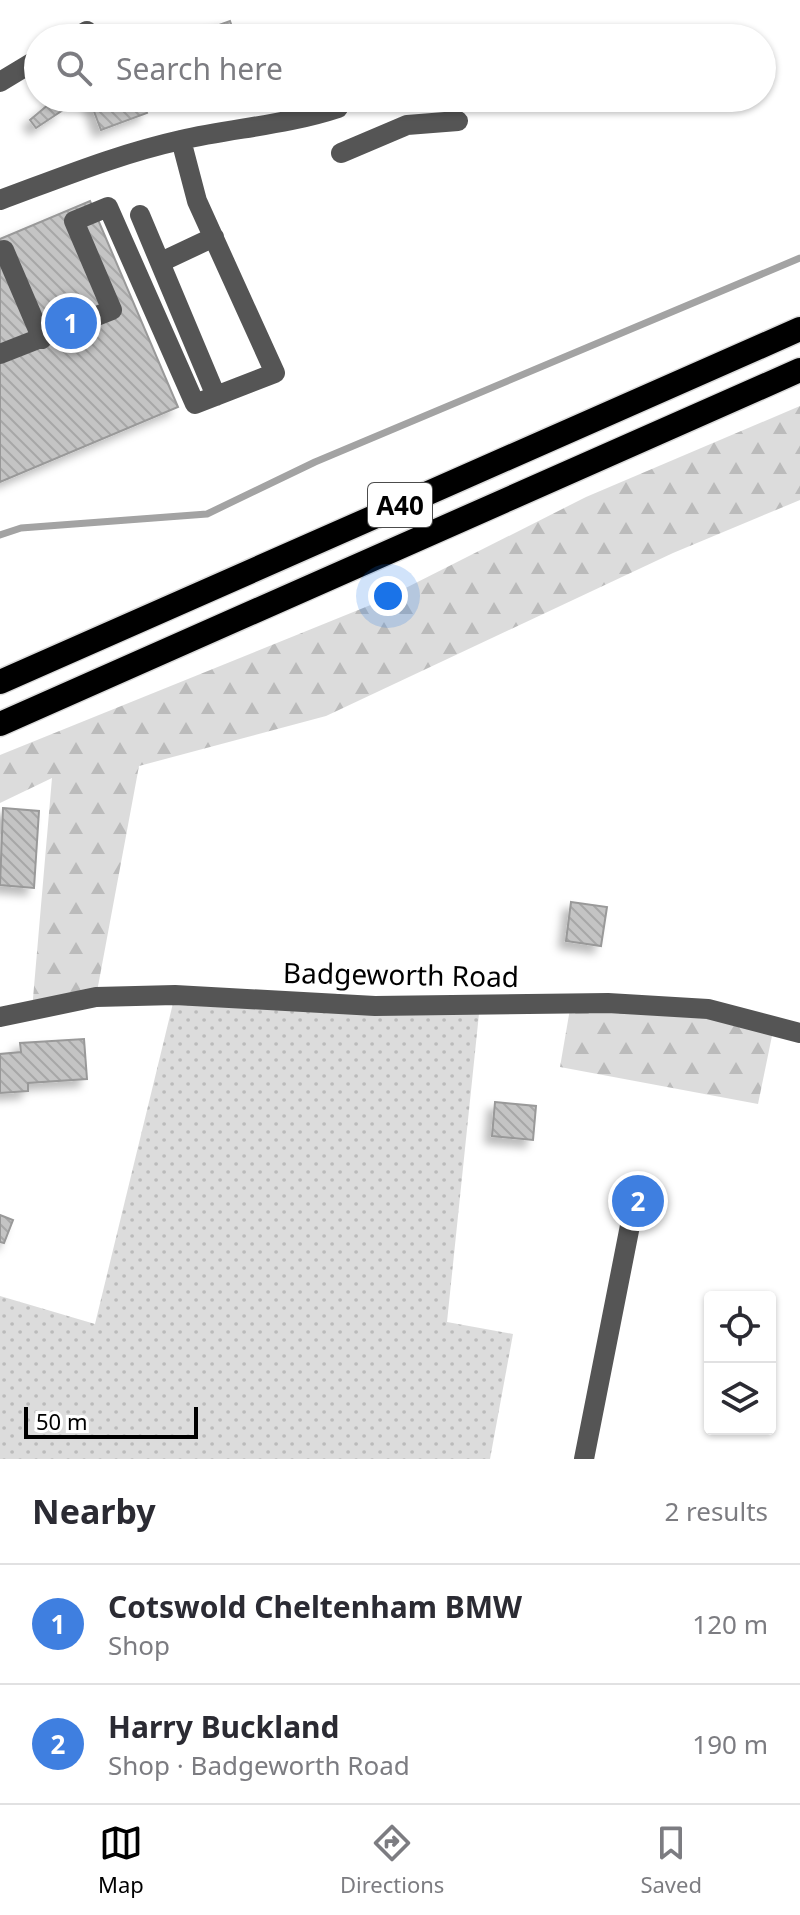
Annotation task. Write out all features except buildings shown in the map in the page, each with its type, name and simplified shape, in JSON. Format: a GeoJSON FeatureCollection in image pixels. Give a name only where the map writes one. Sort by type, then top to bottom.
{"type":"FeatureCollection","features":[{"type":"Feature","properties":{"kind":"highway","name":"A40"},"geometry":{"type":"LineString","coordinates":[[0,682],[800,329]]}},
{"type":"Feature","properties":{"kind":"highway","name":"A40"},"geometry":{"type":"LineString","coordinates":[[0,724],[800,370]]}},
{"type":"Feature","properties":{"kind":"street"},"geometry":{"type":"LineString","coordinates":[[0,82],[24,67]]}},
{"type":"Feature","properties":{"kind":"street"},"geometry":{"type":"LineString","coordinates":[[0,200],[96,163],[181,140],[326,112]]}},
{"type":"Feature","properties":{"kind":"street"},"geometry":{"type":"LineString","coordinates":[[341,153],[407,125],[458,121]]}},
{"type":"Feature","properties":{"kind":"street"},"geometry":{"type":"LineString","coordinates":[[0,354],[112,310],[74,221],[108,207],[195,404],[275,373],[197,201],[181,140]]}},
{"type":"Feature","properties":{"kind":"street"},"geometry":{"type":"LineString","coordinates":[[140,215],[216,396]]}},
{"type":"Feature","properties":{"kind":"street"},"geometry":{"type":"LineString","coordinates":[[161,262],[214,237]]}},
{"type":"Feature","properties":{"kind":"street"},"geometry":{"type":"LineString","coordinates":[[4,250],[42,339]]}},
{"type":"Feature","properties":{"kind":"street","name":"Badgeworth Road"},"geometry":{"type":"LineString","coordinates":[[0,1017],[96,997],[175,995],[375,1006],[623,1004],[708,1009],[800,1033]]}},
{"type":"Feature","properties":{"kind":"street"},"geometry":{"type":"LineString","coordinates":[[584,1459],[638,1185]]}},
{"type":"Feature","properties":{"kind":"green space"},"geometry":{"type":"Polygon","coordinates":[[[800,406],[800,500],[673,553],[326,716],[139,766],[96,997],[32,1010],[52,778],[0,803],[0,755],[378,602],[586,497],[800,406]]]}},
{"type":"Feature","properties":{"kind":"green space"},"geometry":{"type":"Polygon","coordinates":[[[175,995],[480,1004],[447,1322],[513,1334],[490,1459],[0,1459],[0,1296],[95,1324],[175,995]]]}},
{"type":"Feature","properties":{"kind":"green space"},"geometry":{"type":"Polygon","coordinates":[[[571,1003],[774,1026],[758,1104],[560,1067],[571,1003]]]}},
{"type":"Feature","properties":{"kind":"waterway"},"geometry":{"type":"LineString","coordinates":[[0,535],[21,528],[207,514],[315,462],[800,258]]}},
{"type":"Feature","properties":{"kind":"place","name":"Cotswold Cheltenham BMW"},"geometry":{"type":"Point","coordinates":[71,323]}},
{"type":"Feature","properties":{"kind":"place","name":"Harry Buckland"},"geometry":{"type":"Point","coordinates":[638,1201]}}]}
